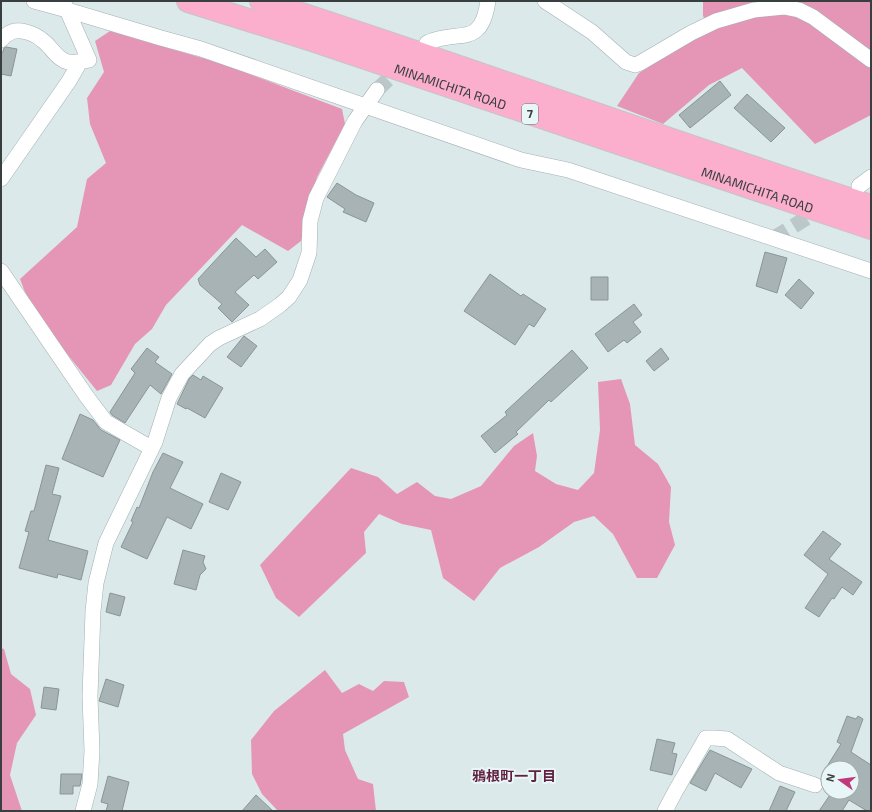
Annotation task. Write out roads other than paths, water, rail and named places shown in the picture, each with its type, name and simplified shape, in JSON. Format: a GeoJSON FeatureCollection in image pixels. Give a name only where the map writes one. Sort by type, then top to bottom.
{"type":"FeatureCollection","features":[{"type":"Feature","properties":{"kind":"highway","name":"MINAMICHITA ROAD"},"geometry":{"type":"LineString","coordinates":[[188,1],[309,39],[871,228]]}},
{"type":"Feature","properties":{"kind":"highway","name":"MINAMICHITA ROAD"},"geometry":{"type":"LineString","coordinates":[[261,1],[541,94],[776,176],[871,206]]}},
{"type":"Feature","properties":{"kind":"street"},"geometry":{"type":"LineString","coordinates":[[34,1],[65,6],[161,38],[201,49],[521,160],[568,170],[871,271]]}},
{"type":"Feature","properties":{"kind":"street"},"geometry":{"type":"LineString","coordinates":[[427,43],[439,38],[474,33],[484,19],[488,1]]}},
{"type":"Feature","properties":{"kind":"street"},"geometry":{"type":"LineString","coordinates":[[545,1],[592,32],[621,58],[630,64],[635,65],[691,33],[716,21],[754,10],[784,7],[799,10],[813,17],[871,60]]}},
{"type":"Feature","properties":{"kind":"street"},"geometry":{"type":"LineString","coordinates":[[1,40],[8,33],[18,31],[34,34],[43,40],[57,56],[66,62],[80,62],[89,60],[65,6]]}},
{"type":"Feature","properties":{"kind":"street"},"geometry":{"type":"LineString","coordinates":[[1,179],[69,81],[80,62]]}},
{"type":"Feature","properties":{"kind":"street"},"geometry":{"type":"LineString","coordinates":[[83,811],[88,793],[92,751],[90,696],[93,611],[96,583],[106,543],[151,448],[169,398],[182,374],[210,344],[260,318],[280,305],[289,297],[300,280],[309,253],[310,221],[316,198],[355,121],[377,90]]}},
{"type":"Feature","properties":{"kind":"street"},"geometry":{"type":"LineString","coordinates":[[859,186],[871,177]]}},
{"type":"Feature","properties":{"kind":"street"},"geometry":{"type":"LineString","coordinates":[[1,271],[75,378],[86,397],[106,422],[151,448]]}},
{"type":"Feature","properties":{"kind":"street"},"geometry":{"type":"LineString","coordinates":[[665,811],[706,738],[727,739],[779,773],[815,785]]}},
{"type":"Feature","properties":{"kind":"street"},"geometry":{"type":"LineString","coordinates":[[88,793],[92,811]]}},
{"type":"Feature","properties":{"kind":"tunnel"},"geometry":{"type":"LineString","coordinates":[[377,90],[404,64]]}},
{"type":"Feature","properties":{"kind":"tunnel"},"geometry":{"type":"LineString","coordinates":[[774,238],[823,208]]}},
{"type":"Feature","properties":{"kind":"district","name":"鴉根町一丁目"},"geometry":{"type":"Point","coordinates":[514,776]}}]}
